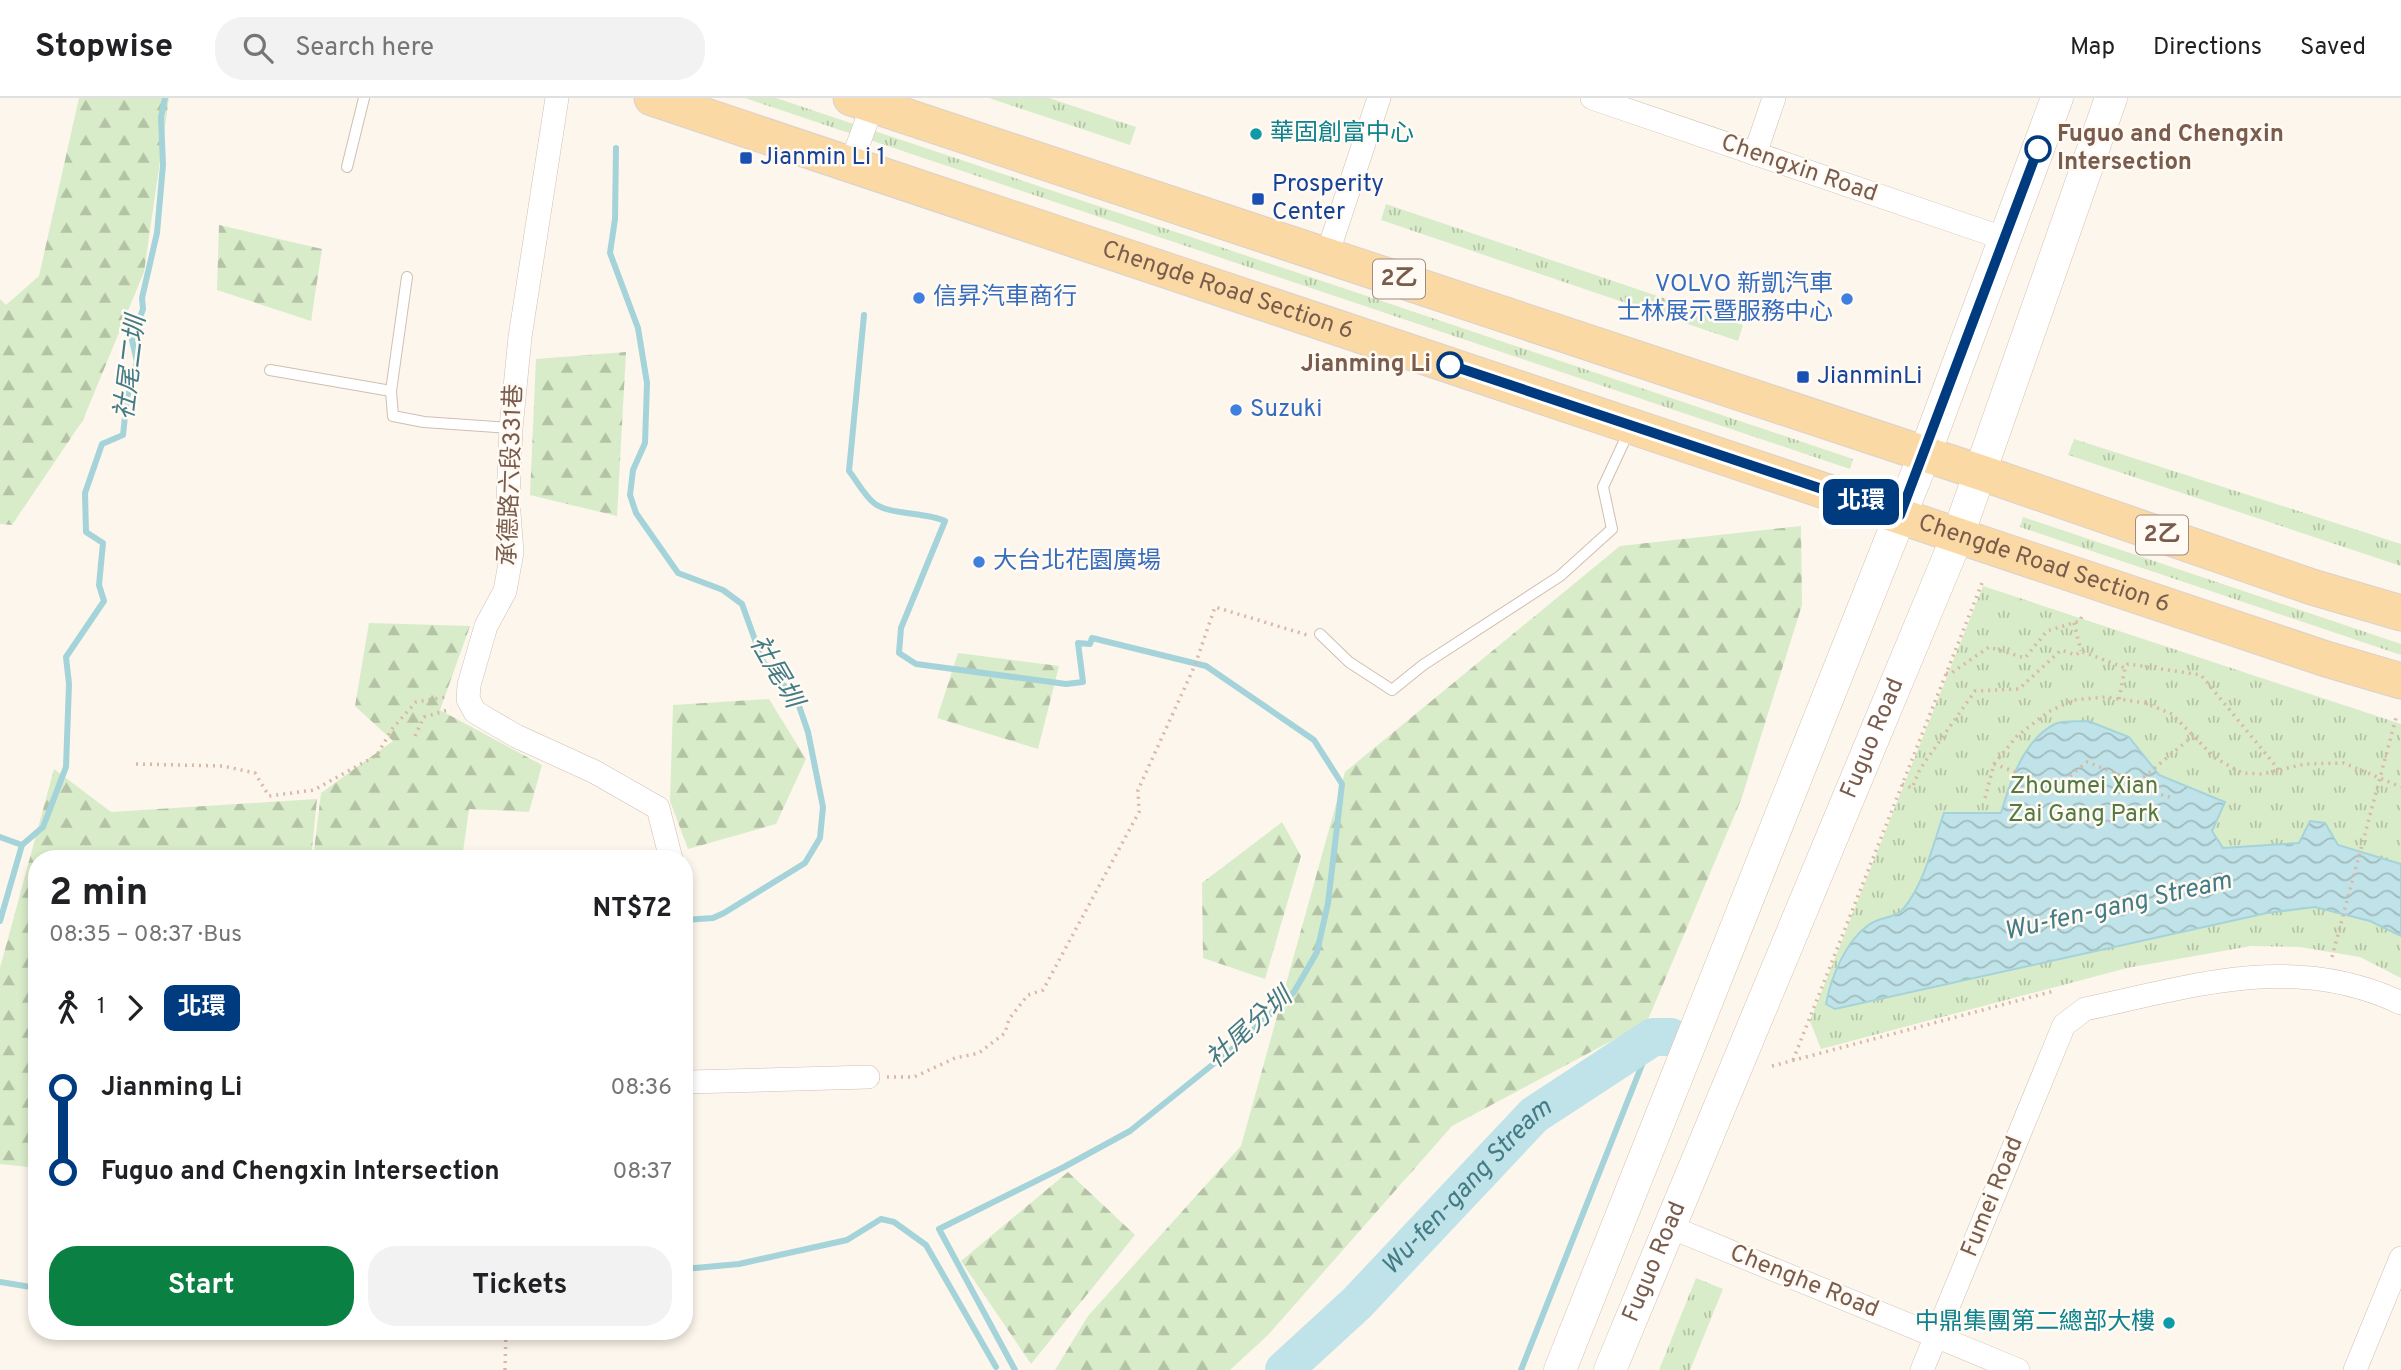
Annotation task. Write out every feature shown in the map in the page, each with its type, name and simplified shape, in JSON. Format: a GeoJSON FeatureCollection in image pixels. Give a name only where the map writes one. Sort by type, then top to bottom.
{"type":"FeatureCollection","features":[{"type":"Feature","properties":{"kind":"main road","name":"Chengde Road Section 6"},"geometry":{"type":"LineString","coordinates":[[652,98],[2401,681]]}},
{"type":"Feature","properties":{"kind":"main road","name":"2乙"},"geometry":{"type":"LineString","coordinates":[[867,100],[1924,456],[1982,473],[2312,587],[2401,613]]}},
{"type":"Feature","properties":{"kind":"street","name":"承德路六段331巷"},"geometry":{"type":"LineString","coordinates":[[469,692],[486,626],[505,591],[512,552],[508,500],[511,428],[520,337],[557,98]]}},
{"type":"Feature","properties":{"kind":"street"},"geometry":{"type":"LineString","coordinates":[[1326,255],[1379,98]]}},
{"type":"Feature","properties":{"kind":"street","name":"Chengxin Road"},"geometry":{"type":"LineString","coordinates":[[1592,98],[2006,239]]}},
{"type":"Feature","properties":{"kind":"street"},"geometry":{"type":"LineString","coordinates":[[1755,153],[1774,98]]}},
{"type":"Feature","properties":{"kind":"street","name":"Fuguo Road"},"geometry":{"type":"LineString","coordinates":[[1560,1370],[1924,456],[2057,98]]}},
{"type":"Feature","properties":{"kind":"street","name":"Fuguo Road"},"geometry":{"type":"LineString","coordinates":[[1611,1370],[1668,1226],[1958,535],[1982,473],[2111,98]]}},
{"type":"Feature","properties":{"kind":"street"},"geometry":{"type":"LineString","coordinates":[[851,164],[867,100]]}},
{"type":"Feature","properties":{"kind":"street"},"geometry":{"type":"LineString","coordinates":[[469,692],[475,712],[516,736],[595,772],[658,808],[669,850]]}},
{"type":"Feature","properties":{"kind":"street","name":"Fumei Road"},"geometry":{"type":"LineString","coordinates":[[1922,1370],[2064,1025],[2085,1009],[2242,976],[2284,974],[2340,981],[2401,1003]]}},
{"type":"Feature","properties":{"kind":"street"},"geometry":{"type":"LineString","coordinates":[[693,1080],[868,1077]]}},
{"type":"Feature","properties":{"kind":"street","name":"Chenghe Road"},"geometry":{"type":"LineString","coordinates":[[1668,1226],[2018,1370]]}},
{"type":"Feature","properties":{"kind":"street"},"geometry":{"type":"LineString","coordinates":[[2355,1370],[2401,1258]]}},
{"type":"Feature","properties":{"kind":"lane"},"geometry":{"type":"LineString","coordinates":[[347,167],[364,98]]}},
{"type":"Feature","properties":{"kind":"lane"},"geometry":{"type":"LineString","coordinates":[[407,277],[391,391],[393,416],[424,422],[511,428]]}},
{"type":"Feature","properties":{"kind":"lane"},"geometry":{"type":"LineString","coordinates":[[270,370],[391,391]]}},
{"type":"Feature","properties":{"kind":"lane"},"geometry":{"type":"LineString","coordinates":[[1320,634],[1349,662],[1392,690],[1423,665],[1560,576],[1612,529],[1603,487],[1632,426]]}},
{"type":"Feature","properties":{"kind":"path"},"geometry":{"type":"LineString","coordinates":[[1793,1060],[1982,583]]}},
{"type":"Feature","properties":{"kind":"path"},"geometry":{"type":"LineString","coordinates":[[868,1077],[914,1077],[955,1058],[979,1053],[1005,1033],[1009,1019],[1028,995],[1043,990],[1139,812],[1138,790],[1195,665],[1215,607],[1304,636],[1320,634]]}},
{"type":"Feature","properties":{"kind":"path"},"geometry":{"type":"LineString","coordinates":[[1945,673],[1950,674],[1989,647],[2025,658],[2047,631],[2074,623],[2082,616]]}},
{"type":"Feature","properties":{"kind":"path"},"geometry":{"type":"LineString","coordinates":[[2074,623],[2081,651]]}},
{"type":"Feature","properties":{"kind":"path"},"geometry":{"type":"LineString","coordinates":[[1902,784],[1912,788],[1920,769],[1975,691],[2019,689],[2060,650],[2076,655],[2081,651]]}},
{"type":"Feature","properties":{"kind":"path"},"geometry":{"type":"LineString","coordinates":[[2081,651],[2125,668]]}},
{"type":"Feature","properties":{"kind":"path"},"geometry":{"type":"LineString","coordinates":[[2119,699],[2128,664],[2201,675],[2279,770]]}},
{"type":"Feature","properties":{"kind":"path"},"geometry":{"type":"LineString","coordinates":[[415,736],[424,717],[454,708],[469,692]]}},
{"type":"Feature","properties":{"kind":"path"},"geometry":{"type":"LineString","coordinates":[[136,764],[234,768],[255,773],[268,796],[314,790],[377,755],[392,729],[416,702],[469,692]]}},
{"type":"Feature","properties":{"kind":"path"},"geometry":{"type":"LineString","coordinates":[[1985,798],[1994,764],[2017,736],[2048,712],[2073,700],[2119,699],[2145,703],[2172,714],[2215,758],[2242,773],[2262,774],[2305,764],[2344,763],[2401,787]]}},
{"type":"Feature","properties":{"kind":"path"},"geometry":{"type":"LineString","coordinates":[[2332,957],[2367,824],[2382,779],[2396,718]]}},
{"type":"Feature","properties":{"kind":"path"},"geometry":{"type":"LineString","coordinates":[[2138,782],[2193,736]]}},
{"type":"Feature","properties":{"kind":"path"},"geometry":{"type":"LineString","coordinates":[[1994,764],[2056,788],[2087,762],[2138,782],[2142,789],[2173,799]]}},
{"type":"Feature","properties":{"kind":"path"},"geometry":{"type":"LineString","coordinates":[[1772,1066],[2054,991]]}},
{"type":"Feature","properties":{"kind":"path"},"geometry":{"type":"LineString","coordinates":[[505,1370],[506,1340]]}},
{"type":"Feature","properties":{"kind":"green space"},"geometry":{"type":"Polygon","coordinates":[[[79,98],[169,98],[144,272],[83,420],[12,525],[0,524],[0,299],[6,305],[39,276],[79,98]]]}},
{"type":"Feature","properties":{"kind":"green space"},"geometry":{"type":"Polygon","coordinates":[[[745,98],[776,98],[1853,459],[1850,469],[745,98]]]}},
{"type":"Feature","properties":{"kind":"green space"},"geometry":{"type":"Polygon","coordinates":[[[989,98],[1049,98],[1136,127],[1130,145],[989,98]]]}},
{"type":"Feature","properties":{"kind":"green space"},"geometry":{"type":"Polygon","coordinates":[[[1386,204],[1743,325],[1738,341],[1381,220],[1386,204]]]}},
{"type":"Feature","properties":{"kind":"green space"},"geometry":{"type":"Polygon","coordinates":[[[219,225],[322,249],[311,321],[217,290],[219,225]]]}},
{"type":"Feature","properties":{"kind":"green space"},"geometry":{"type":"Polygon","coordinates":[[[626,352],[617,516],[530,495],[536,359],[626,352]]]}},
{"type":"Feature","properties":{"kind":"green space"},"geometry":{"type":"Polygon","coordinates":[[[2074,439],[2401,544],[2401,566],[2068,455],[2074,439]]]}},
{"type":"Feature","properties":{"kind":"green space"},"geometry":{"type":"Polygon","coordinates":[[[2023,517],[2401,644],[2401,655],[2020,527],[2023,517]]]}},
{"type":"Feature","properties":{"kind":"green space"},"geometry":{"type":"Polygon","coordinates":[[[1801,526],[1802,605],[1741,800],[1647,1022],[1452,1126],[1269,1334],[1230,1370],[1055,1370],[1088,1316],[1241,1146],[1345,772],[1620,546],[1801,526]]]}},
{"type":"Feature","properties":{"kind":"green space","name":"Zhoumei Xian Zai Gang Park"},"geometry":{"type":"Polygon","coordinates":[[[1983,586],[2401,724],[2401,978],[2360,957],[2300,947],[2251,946],[2127,968],[1821,1049],[1810,1021],[1983,586]]]}},
{"type":"Feature","properties":{"kind":"green space"},"geometry":{"type":"Polygon","coordinates":[[[369,623],[470,626],[440,710],[542,765],[529,812],[469,809],[463,850],[314,850],[321,793],[393,741],[355,706],[369,623]]]}},
{"type":"Feature","properties":{"kind":"green space"},"geometry":{"type":"Polygon","coordinates":[[[958,653],[1059,666],[1038,749],[937,718],[958,653]]]}},
{"type":"Feature","properties":{"kind":"green space"},"geometry":{"type":"Polygon","coordinates":[[[769,699],[806,759],[776,824],[688,849],[670,801],[673,705],[769,699]]]}},
{"type":"Feature","properties":{"kind":"green space"},"geometry":{"type":"Polygon","coordinates":[[[54,769],[111,812],[317,799],[312,850],[32,850],[54,769]]]}},
{"type":"Feature","properties":{"kind":"green space"},"geometry":{"type":"Polygon","coordinates":[[[1282,822],[1301,856],[1265,979],[1203,958],[1202,883],[1282,822]]]}},
{"type":"Feature","properties":{"kind":"green space"},"geometry":{"type":"Polygon","coordinates":[[[28,865],[28,1167],[0,1164],[0,968],[28,865]]]}},
{"type":"Feature","properties":{"kind":"green space"},"geometry":{"type":"Polygon","coordinates":[[[1068,1172],[1135,1235],[1031,1364],[961,1261],[1068,1172]]]}},
{"type":"Feature","properties":{"kind":"green space"},"geometry":{"type":"Polygon","coordinates":[[[1696,1278],[1723,1289],[1690,1370],[1659,1370],[1696,1278]]]}},
{"type":"Feature","properties":{"kind":"water"},"geometry":{"type":"Polygon","coordinates":[[[2088,721],[2129,737],[2159,775],[2225,802],[2212,831],[2223,848],[2299,843],[2310,821],[2325,823],[2338,845],[2401,864],[2401,936],[2370,921],[2315,907],[2267,913],[1835,1009],[1826,1004],[1836,971],[1854,939],[1874,922],[1901,911],[1918,887],[1944,813],[2001,813],[2019,763],[2034,740],[2055,724],[2088,721]]]}},
{"type":"Feature","properties":{"kind":"waterway","name":"社尾二圳"},"geometry":{"type":"LineString","coordinates":[[0,921],[22,845],[43,827],[66,767],[69,684],[66,657],[104,601],[99,585],[103,543],[86,532],[85,493],[102,444],[123,435],[127,398],[137,362],[132,340],[143,309],[142,298],[157,233],[163,165],[161,117],[165,98]]}},
{"type":"Feature","properties":{"kind":"waterway","name":"社尾圳"},"geometry":{"type":"LineString","coordinates":[[616,148],[615,219],[610,253],[638,328],[647,383],[645,443],[633,470],[630,495],[636,513],[678,573],[723,590],[742,604],[763,662],[797,700],[808,732],[823,807],[820,838],[805,863],[724,913],[713,918],[693,919]]}},
{"type":"Feature","properties":{"kind":"waterway","name":"社尾分圳"},"geometry":{"type":"LineString","coordinates":[[864,315],[849,471],[867,496],[880,507],[945,521],[901,628],[899,653],[916,664],[1066,684],[1083,682],[1078,643],[1090,644],[1092,638],[1206,666],[1314,740],[1342,784],[1328,903],[1317,952],[1294,992],[1237,1045],[1130,1131],[939,1229],[1015,1370]]}},
{"type":"Feature","properties":{"kind":"waterway"},"geometry":{"type":"LineString","coordinates":[[0,837],[22,845]]}},
{"type":"Feature","properties":{"kind":"waterway"},"geometry":{"type":"LineString","coordinates":[[1521,1370],[1653,1037]]}},
{"type":"Feature","properties":{"kind":"waterway","name":"Wu-fen-gang Stream"},"geometry":{"type":"LineString","coordinates":[[1284,1370],[1357,1303],[1534,1115],[1653,1037],[1671,1037]]}},
{"type":"Feature","properties":{"kind":"waterway"},"geometry":{"type":"LineString","coordinates":[[693,1268],[739,1264],[847,1240],[881,1219],[894,1222],[926,1245],[996,1367]]}},
{"type":"Feature","properties":{"kind":"waterway"},"geometry":{"type":"LineString","coordinates":[[0,1282],[28,1287]]}},
{"type":"Feature","properties":{"kind":"bus line","name":"北環"},"geometry":{"type":"LineString","coordinates":[[1450,365],[1900,515],[2038,149]]}},
{"type":"Feature","properties":{"kind":"place","name":"華固創富中心"},"geometry":{"type":"Point","coordinates":[1256,134]}},
{"type":"Feature","properties":{"kind":"place","name":"Fuguo and Chengxin Intersection"},"geometry":{"type":"Point","coordinates":[2038,149]}},
{"type":"Feature","properties":{"kind":"place","name":"Jianmin Li 1"},"geometry":{"type":"Point","coordinates":[746,158]}},
{"type":"Feature","properties":{"kind":"place","name":"Prosperity Center"},"geometry":{"type":"Point","coordinates":[1258,199]}},
{"type":"Feature","properties":{"kind":"place","name":"信昇汽車商行"},"geometry":{"type":"Point","coordinates":[919,298]}},
{"type":"Feature","properties":{"kind":"place","name":"VOLVO 新凱汽車 士林展示暨服務中心"},"geometry":{"type":"Point","coordinates":[1847,299]}},
{"type":"Feature","properties":{"kind":"place","name":"Jianming Li"},"geometry":{"type":"Point","coordinates":[1450,365]}},
{"type":"Feature","properties":{"kind":"place","name":"JianminLi"},"geometry":{"type":"Point","coordinates":[1803,377]}},
{"type":"Feature","properties":{"kind":"place","name":"Suzuki"},"geometry":{"type":"Point","coordinates":[1236,410]}},
{"type":"Feature","properties":{"kind":"place","name":"大台北花園廣場"},"geometry":{"type":"Point","coordinates":[979,562]}},
{"type":"Feature","properties":{"kind":"place","name":"中鼎集團第二總部大樓"},"geometry":{"type":"Point","coordinates":[2169,1323]}}]}
